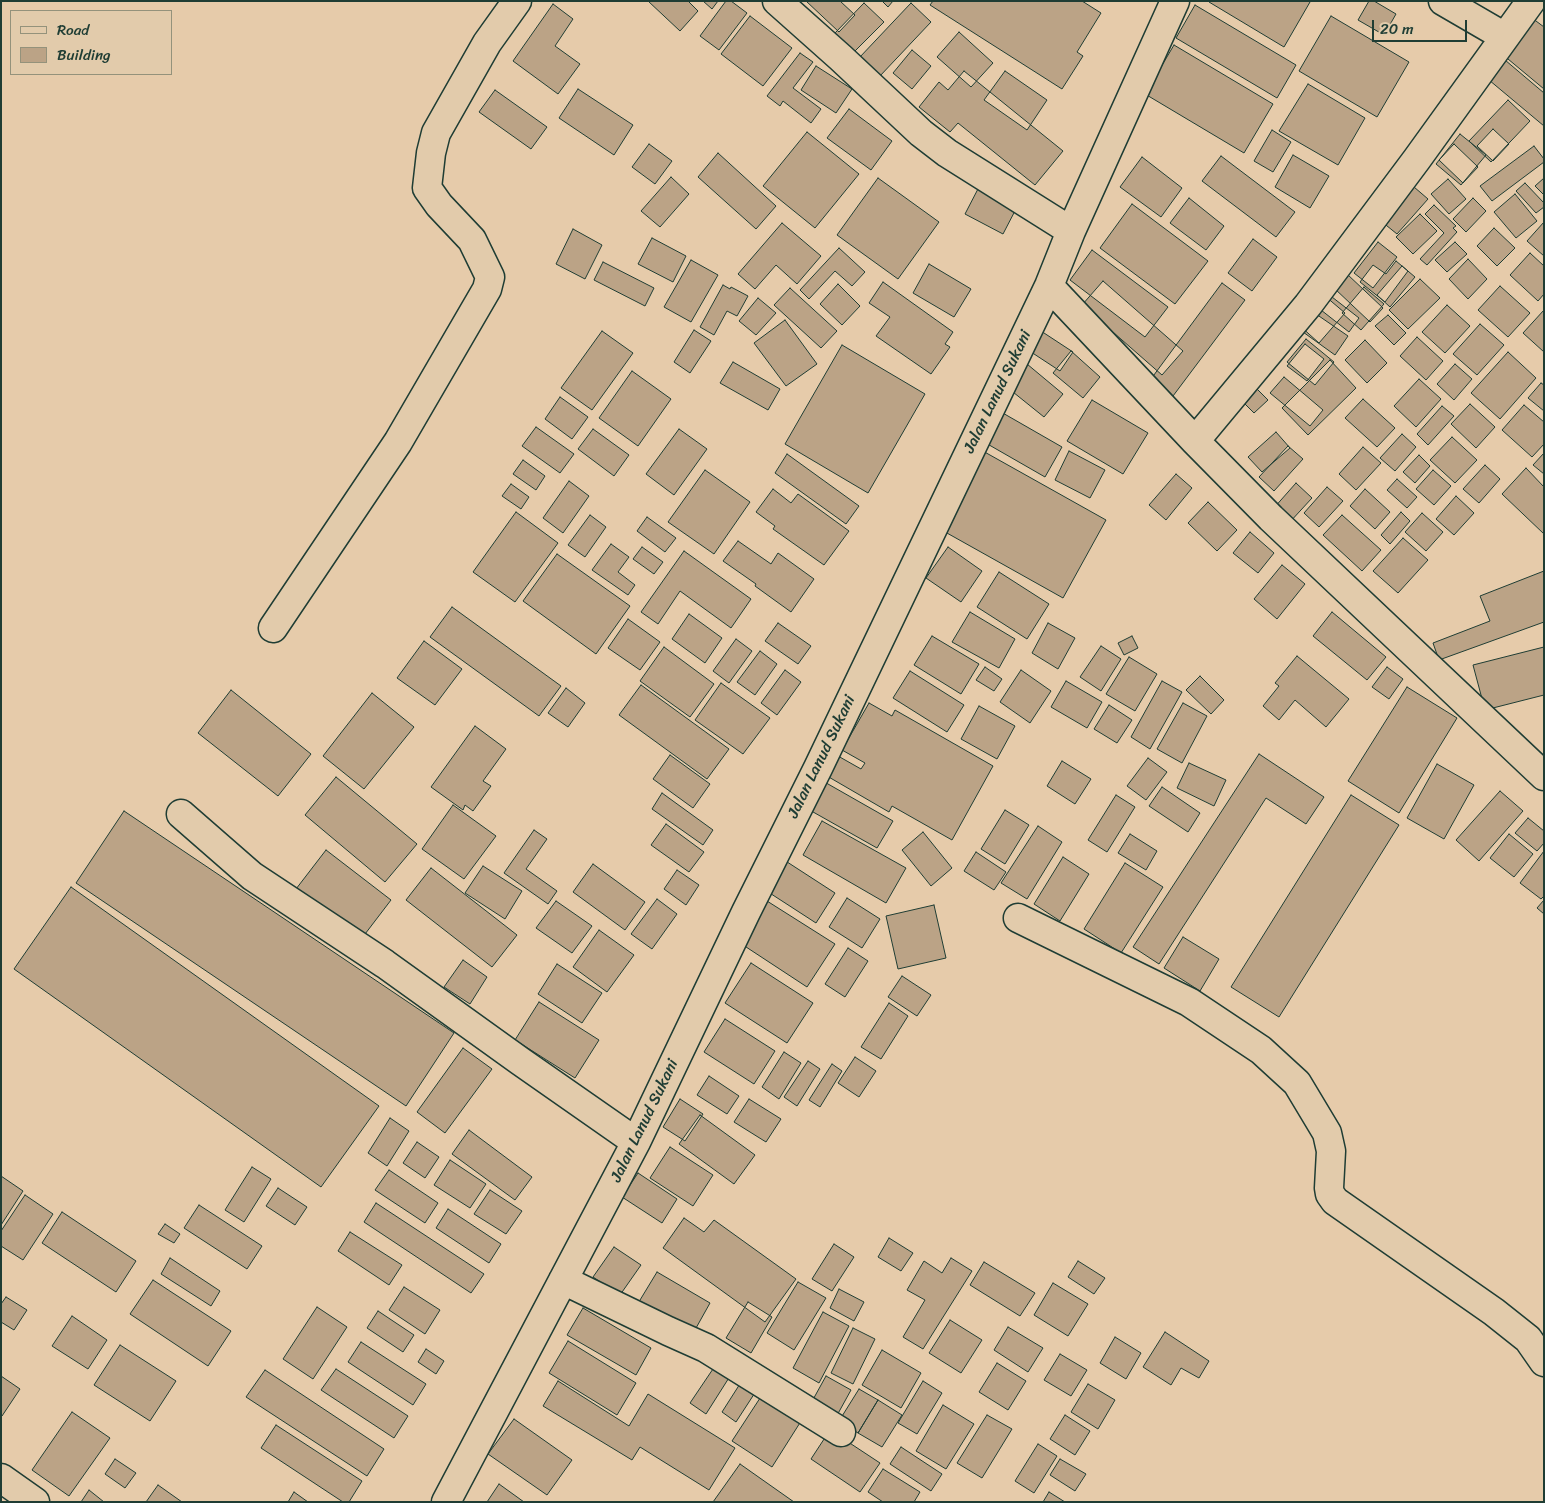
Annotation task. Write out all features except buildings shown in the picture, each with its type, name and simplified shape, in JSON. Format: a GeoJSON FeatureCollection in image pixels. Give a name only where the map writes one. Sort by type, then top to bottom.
{"type":"FeatureCollection","features":[{"type":"Feature","properties":{"kind":"street"},"geometry":{"type":"LineString","coordinates":[[273,628],[398,442],[487,289],[490,277],[482,257],[472,240],[439,205],[427,188],[431,153],[436,133],[487,42],[517,1]]}},
{"type":"Feature","properties":{"kind":"street"},"geometry":{"type":"LineString","coordinates":[[777,1],[921,133],[947,153],[1071,231]]}},
{"type":"Feature","properties":{"kind":"street","name":"Jalan Lanud Sukani"},"geometry":{"type":"LineString","coordinates":[[446,1502],[636,1142],[746,912],[818,768],[1049,286],[1071,231],[1175,1]]}},
{"type":"Feature","properties":{"kind":"street"},"geometry":{"type":"LineString","coordinates":[[1444,1],[1505,37]]}},
{"type":"Feature","properties":{"kind":"street"},"geometry":{"type":"LineString","coordinates":[[1195,441],[1308,305],[1406,175],[1505,37],[1534,10]]}},
{"type":"Feature","properties":{"kind":"street"},"geometry":{"type":"LineString","coordinates":[[1049,286],[1195,441],[1271,518],[1544,776]]}},
{"type":"Feature","properties":{"kind":"street"},"geometry":{"type":"LineString","coordinates":[[181,814],[252,876],[385,964],[636,1142]]}},
{"type":"Feature","properties":{"kind":"street"},"geometry":{"type":"LineString","coordinates":[[1018,918],[1189,1002],[1261,1050],[1297,1083],[1327,1133],[1331,1151],[1329,1188],[1330,1194],[1335,1201],[1494,1312],[1528,1339],[1544,1362]]}},
{"type":"Feature","properties":{"kind":"street"},"geometry":{"type":"LineString","coordinates":[[563,1280],[706,1348],[841,1432]]}},
{"type":"Feature","properties":{"kind":"street"},"geometry":{"type":"LineString","coordinates":[[1,1478],[35,1502]]}}]}
